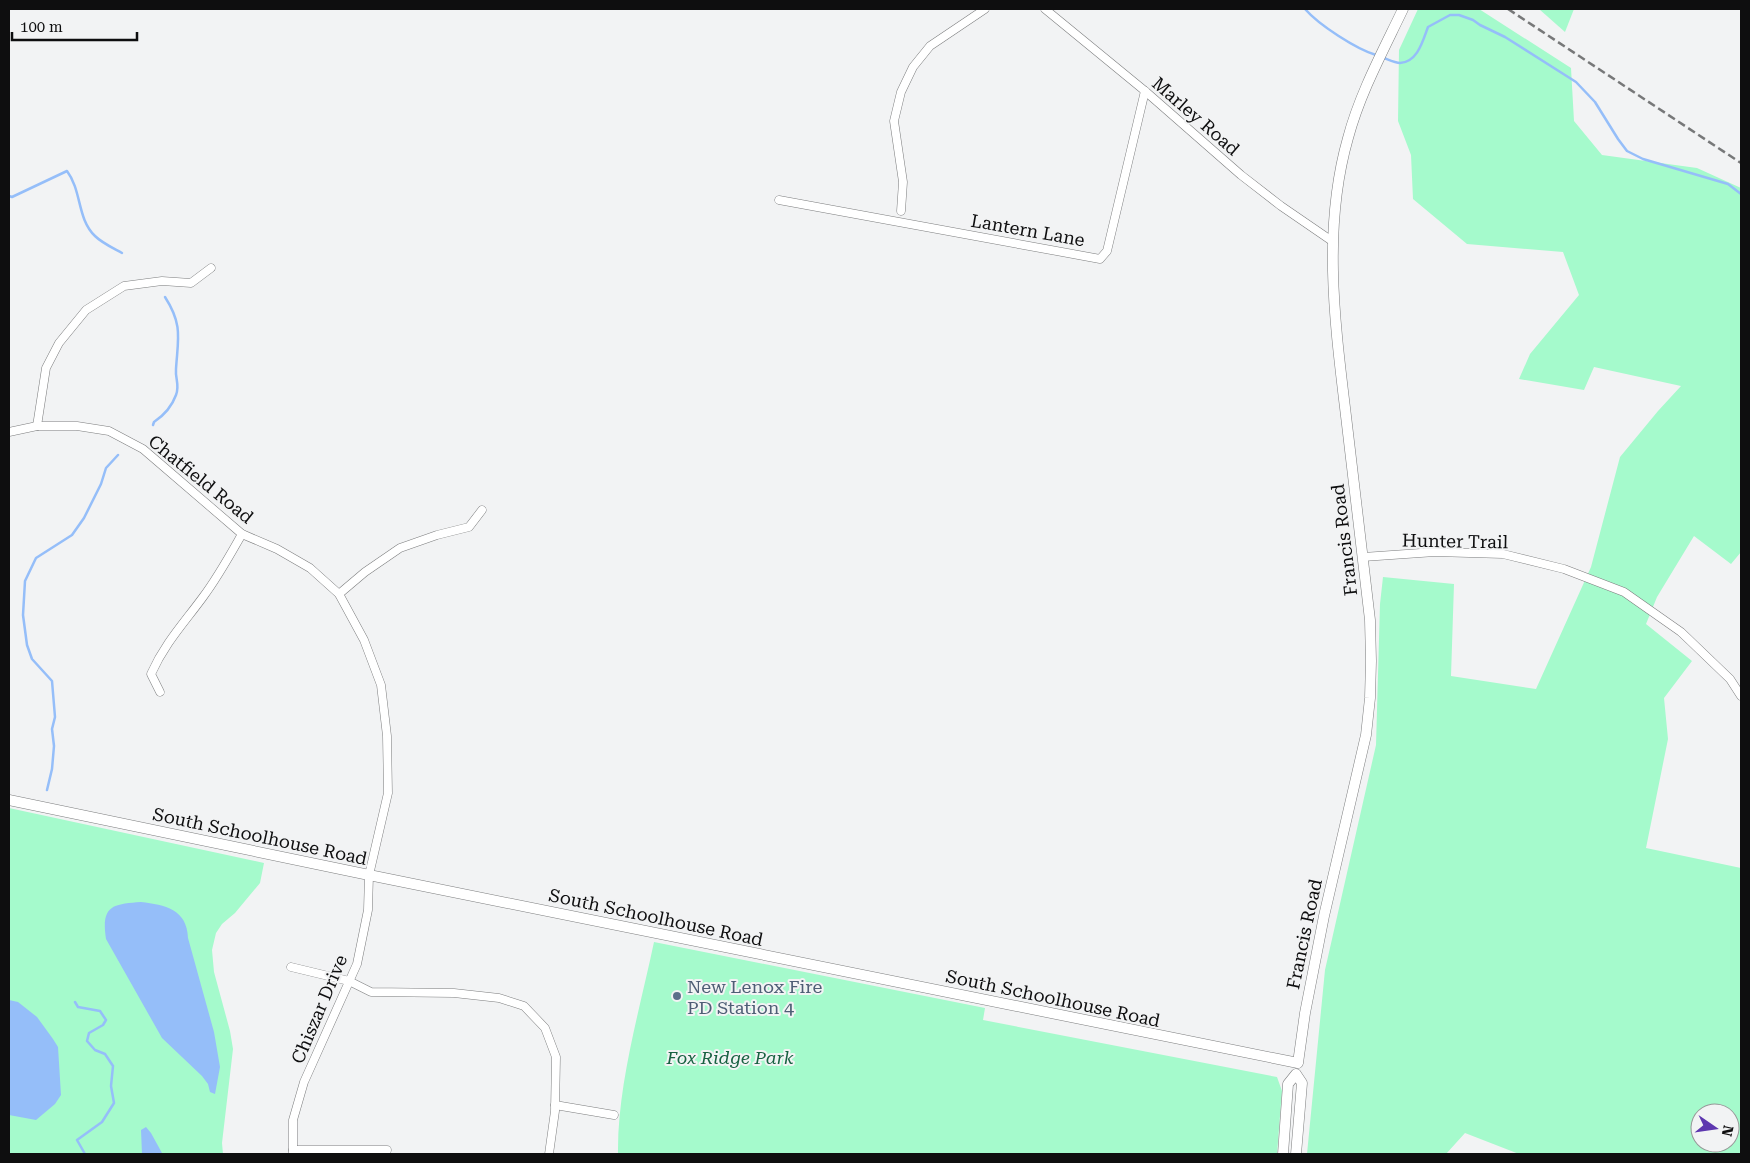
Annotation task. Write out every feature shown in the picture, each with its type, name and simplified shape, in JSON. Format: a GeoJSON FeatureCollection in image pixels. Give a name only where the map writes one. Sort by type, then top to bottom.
{"type":"FeatureCollection","features":[{"type":"Feature","properties":{"kind":"street"},"geometry":{"type":"LineString","coordinates":[[901,211],[903,182],[894,121],[901,92],[913,67],[930,46],[985,9]]}},
{"type":"Feature","properties":{"kind":"street","name":"Marley Road"},"geometry":{"type":"LineString","coordinates":[[1045,9],[1241,175],[1281,206],[1332,240]]}},
{"type":"Feature","properties":{"kind":"street","name":"Francis Road"},"geometry":{"type":"LineString","coordinates":[[1283,1154],[1288,1084],[1296,1074],[1305,1013],[1324,916],[1366,735],[1370,698],[1370,620],[1335,324],[1332,240],[1337,191],[1344,154],[1357,108],[1403,9]]}},
{"type":"Feature","properties":{"kind":"street","name":"Lantern Lane"},"geometry":{"type":"LineString","coordinates":[[779,200],[1100,258],[1107,251],[1144,91]]}},
{"type":"Feature","properties":{"kind":"street"},"geometry":{"type":"LineString","coordinates":[[37,426],[46,368],[59,342],[86,310],[124,286],[162,281],[191,283],[211,268]]}},
{"type":"Feature","properties":{"kind":"street","name":"Chatfield Road"},"geometry":{"type":"LineString","coordinates":[[9,432],[37,426],[77,426],[109,431],[143,449],[242,534],[277,549],[310,568],[339,594],[364,640],[381,685],[387,736],[388,793],[370,876]]}},
{"type":"Feature","properties":{"kind":"street"},"geometry":{"type":"LineString","coordinates":[[339,594],[365,572],[400,548],[436,535],[469,527],[482,510]]}},
{"type":"Feature","properties":{"kind":"street"},"geometry":{"type":"LineString","coordinates":[[160,692],[152,674],[161,653],[203,597],[242,534]]}},
{"type":"Feature","properties":{"kind":"street","name":"Hunter Trail"},"geometry":{"type":"LineString","coordinates":[[1363,557],[1435,552],[1503,554],[1564,569],[1624,592],[1680,632],[1730,679],[1741,696]]}},
{"type":"Feature","properties":{"kind":"street","name":"South Schoolhouse Road"},"geometry":{"type":"LineString","coordinates":[[9,800],[370,876],[1298,1063]]}},
{"type":"Feature","properties":{"kind":"street","name":"Chiszar Drive"},"geometry":{"type":"LineString","coordinates":[[293,1152],[293,1120],[304,1082],[357,964],[368,910],[370,876]]}},
{"type":"Feature","properties":{"kind":"street"},"geometry":{"type":"LineString","coordinates":[[291,967],[349,980],[371,992],[454,993],[499,998],[524,1006],[545,1028],[556,1057],[555,1105],[549,1154]]}},
{"type":"Feature","properties":{"kind":"street","name":"Francis Road"},"geometry":{"type":"LineString","coordinates":[[1296,1074],[1302,1083],[1296,1154]]}},
{"type":"Feature","properties":{"kind":"street"},"geometry":{"type":"LineString","coordinates":[[555,1105],[614,1115]]}},
{"type":"Feature","properties":{"kind":"street"},"geometry":{"type":"LineString","coordinates":[[293,1152],[387,1150]]}},
{"type":"Feature","properties":{"kind":"green space"},"geometry":{"type":"Polygon","coordinates":[[[1418,9],[1479,9],[1571,68],[1574,121],[1602,155],[1697,168],[1741,188],[1741,552],[1731,564],[1694,536],[1657,597],[1646,624],[1692,661],[1664,698],[1668,739],[1646,848],[1741,868],[1741,1154],[1519,1154],[1465,1133],[1446,1154],[1307,1154],[1325,970],[1376,745],[1380,604],[1383,577],[1454,584],[1451,676],[1536,689],[1591,567],[1620,457],[1681,386],[1594,367],[1584,390],[1519,379],[1530,354],[1579,295],[1563,252],[1467,244],[1413,199],[1411,155],[1398,121],[1399,50],[1418,9]]]}},
{"type":"Feature","properties":{"kind":"green space"},"geometry":{"type":"Polygon","coordinates":[[[1539,9],[1574,9],[1565,32],[1539,9]]]}},
{"type":"Feature","properties":{"kind":"green space"},"geometry":{"type":"Polygon","coordinates":[[[9,808],[264,863],[260,883],[235,913],[222,924],[216,933],[212,950],[214,972],[233,1049],[222,1143],[223,1154],[9,1154],[9,808]]]}},
{"type":"Feature","properties":{"kind":"green space","name":"Fox Ridge Park"},"geometry":{"type":"Polygon","coordinates":[[[654,942],[985,1008],[983,1020],[1277,1077],[1282,1091],[1277,1154],[618,1154],[621,1102],[625,1075],[654,942]]]}},
{"type":"Feature","properties":{"kind":"water"},"geometry":{"type":"Polygon","coordinates":[[[141,902],[173,910],[184,921],[187,928],[188,938],[214,1032],[220,1067],[215,1094],[210,1092],[208,1084],[202,1076],[162,1038],[106,939],[105,920],[107,913],[116,906],[141,902]]]}},
{"type":"Feature","properties":{"kind":"water"},"geometry":{"type":"Polygon","coordinates":[[[9,1000],[18,1002],[37,1017],[58,1047],[61,1095],[55,1104],[36,1120],[9,1115],[9,1000]]]}},
{"type":"Feature","properties":{"kind":"water"},"geometry":{"type":"Polygon","coordinates":[[[146,1127],[162,1153],[165,1154],[142,1154],[141,1130],[146,1127]]]}},
{"type":"Feature","properties":{"kind":"waterway"},"geometry":{"type":"LineString","coordinates":[[1305,9],[1338,36],[1358,48],[1376,55]]}},
{"type":"Feature","properties":{"kind":"waterway"},"geometry":{"type":"LineString","coordinates":[[1381,57],[1398,63],[1406,62],[1419,50],[1428,27],[1450,15],[1459,15],[1473,20],[1505,37],[1576,82],[1595,102],[1627,151],[1643,159],[1728,184],[1741,194]]}},
{"type":"Feature","properties":{"kind":"waterway"},"geometry":{"type":"LineString","coordinates":[[9,196],[12,197],[67,171],[72,179],[89,229],[101,241],[122,253]]}},
{"type":"Feature","properties":{"kind":"waterway"},"geometry":{"type":"LineString","coordinates":[[153,425],[170,407],[178,388],[176,373],[177,324],[165,297]]}},
{"type":"Feature","properties":{"kind":"waterway"},"geometry":{"type":"LineString","coordinates":[[47,790],[52,769],[54,746],[52,729],[55,717],[52,681],[32,659],[27,645],[23,615],[25,581],[36,558],[72,535],[84,518],[101,484],[106,468],[118,455]]}},
{"type":"Feature","properties":{"kind":"waterway"},"geometry":{"type":"LineString","coordinates":[[75,1002],[78,1007],[100,1011],[106,1020],[103,1025],[89,1033],[87,1041],[95,1050],[105,1054],[113,1066],[111,1086],[114,1103],[102,1122],[77,1140],[85,1154]]}},
{"type":"Feature","properties":{"kind":"railway"},"geometry":{"type":"LineString","coordinates":[[1508,9],[1741,163]]}},
{"type":"Feature","properties":{"kind":"place","name":"New Lenox Fire PD Station 4"},"geometry":{"type":"Point","coordinates":[677,996]}}]}
